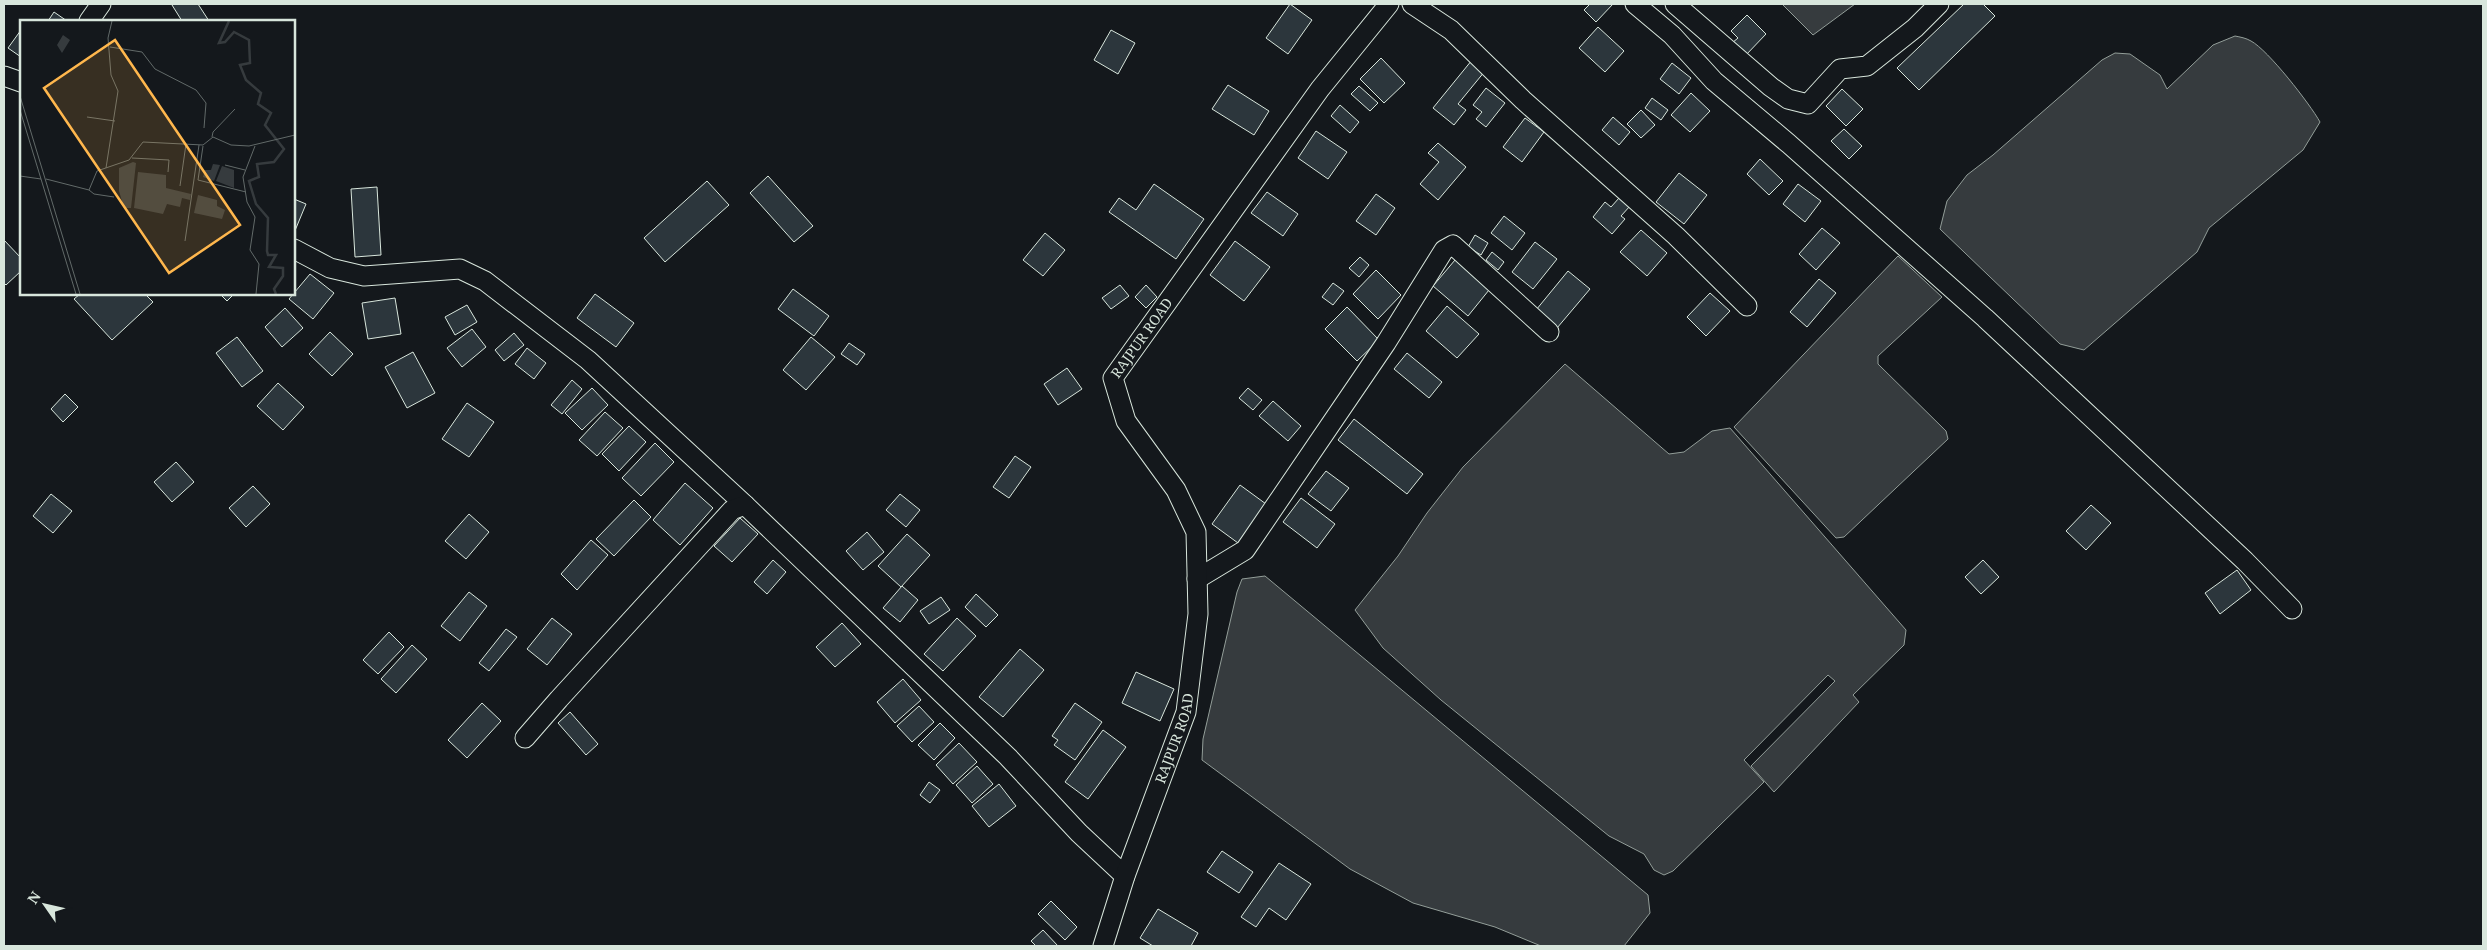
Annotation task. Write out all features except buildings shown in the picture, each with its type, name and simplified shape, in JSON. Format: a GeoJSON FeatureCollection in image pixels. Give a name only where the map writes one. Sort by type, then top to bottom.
{"type":"FeatureCollection","features":[{"type":"Feature","properties":{"kind":"street"},"geometry":{"type":"LineString","coordinates":[[90,20],[101,4]]}},
{"type":"Feature","properties":{"kind":"street","name":"RAJPUR ROAD"},"geometry":{"type":"LineString","coordinates":[[1103,946],[1125,876],[1186,712],[1198,614],[1196,532],[1176,490],[1126,421],[1112,378],[1320,89],[1389,4]]}},
{"type":"Feature","properties":{"kind":"street"},"geometry":{"type":"LineString","coordinates":[[1412,4],[1451,30],[1523,100],[1676,236],[1747,306]]}},
{"type":"Feature","properties":{"kind":"street"},"geometry":{"type":"LineString","coordinates":[[1635,4],[1672,35],[1714,81],[1789,144],[1985,318],[2245,561],[2292,608]]}},
{"type":"Feature","properties":{"kind":"street"},"geometry":{"type":"LineString","coordinates":[[1675,4],[1771,87],[1788,99],[1808,104],[1840,69],[1867,66],[1915,28],[1939,4]]}},
{"type":"Feature","properties":{"kind":"street"},"geometry":{"type":"LineString","coordinates":[[4,76],[20,82]]}},
{"type":"Feature","properties":{"kind":"street"},"geometry":{"type":"LineString","coordinates":[[1197,579],[1245,550],[1386,343],[1444,250],[1453,245],[1549,332]]}},
{"type":"Feature","properties":{"kind":"street"},"geometry":{"type":"LineString","coordinates":[[295,250],[330,268],[364,276],[460,269],[485,281],[588,360],[745,505],[1008,757],[1079,833],[1125,876]]}},
{"type":"Feature","properties":{"kind":"street"},"geometry":{"type":"LineString","coordinates":[[525,738],[732,510],[745,505]]}},
{"type":"Feature","properties":{"kind":"shaded area"},"geometry":{"type":"Polygon","coordinates":[[[1782,4],[1855,4],[1813,35],[1782,4]]]}},
{"type":"Feature","properties":{"kind":"shaded area"},"geometry":{"type":"Polygon","coordinates":[[[2235,36],[2251,41],[2268,55],[2298,91],[2320,122],[2303,150],[2209,228],[2197,252],[2084,350],[2060,344],[1940,229],[1947,201],[1967,175],[1993,155],[2102,60],[2115,53],[2130,54],[2160,75],[2167,89],[2213,45],[2235,36]]]}},
{"type":"Feature","properties":{"kind":"shaded area"},"geometry":{"type":"Polygon","coordinates":[[[1898,256],[1942,297],[1878,356],[1878,364],[1946,431],[1948,439],[1844,537],[1836,538],[1734,427],[1898,256]]]}},
{"type":"Feature","properties":{"kind":"shaded area"},"geometry":{"type":"Polygon","coordinates":[[[1565,364],[1669,454],[1684,452],[1712,431],[1730,428],[1906,630],[1904,645],[1853,695],[1859,702],[1774,792],[1751,766],[1835,681],[1828,675],[1744,760],[1764,782],[1673,871],[1664,875],[1654,870],[1644,854],[1609,836],[1441,700],[1383,648],[1355,610],[1398,556],[1427,513],[1463,467],[1565,364]]]}},
{"type":"Feature","properties":{"kind":"shaded area"},"geometry":{"type":"Polygon","coordinates":[[[1265,576],[1648,895],[1650,913],[1624,946],[1541,946],[1495,927],[1413,903],[1350,869],[1202,760],[1203,739],[1237,592],[1242,579],[1265,576]]]}}]}
